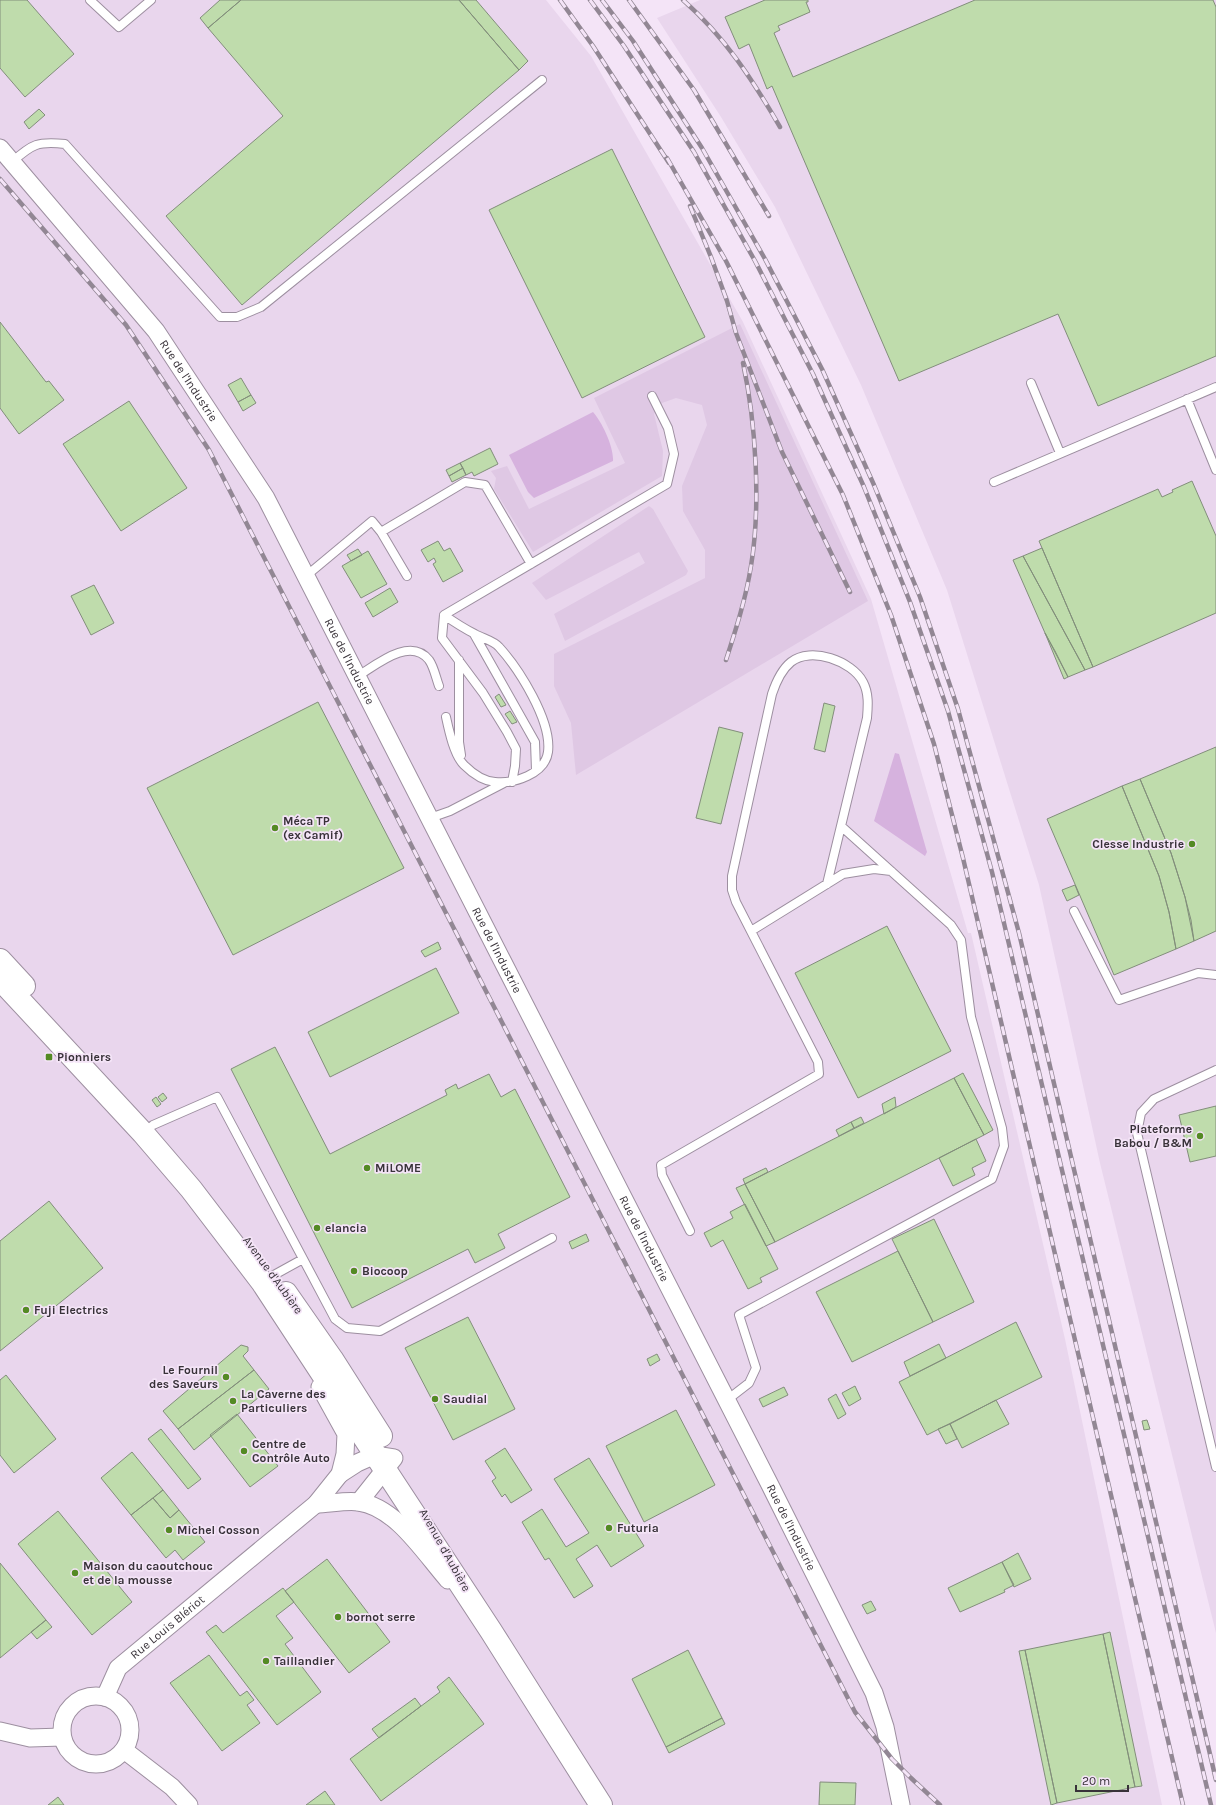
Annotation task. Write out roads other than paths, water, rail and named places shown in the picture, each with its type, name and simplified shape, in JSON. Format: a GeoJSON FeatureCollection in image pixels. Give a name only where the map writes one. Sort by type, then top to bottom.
{"type":"FeatureCollection","features":[{"type":"Feature","properties":{"kind":"main road","name":"Avenue d'Aubière"},"geometry":{"type":"LineString","coordinates":[[0,960],[148,1129],[191,1189],[268,1278],[601,1805]]}},
{"type":"Feature","properties":{"kind":"main road","name":"Avenue d'Aubière"},"geometry":{"type":"LineString","coordinates":[[0,979],[148,1129]]}},
{"type":"Feature","properties":{"kind":"street","name":"Rue de l'Industrie"},"geometry":{"type":"LineString","coordinates":[[0,148],[156,331],[266,498],[727,1400],[874,1693],[885,1727],[901,1805]]}},
{"type":"Feature","properties":{"kind":"street","name":"Avenue d'Aubière"},"geometry":{"type":"LineString","coordinates":[[268,1278],[346,1434],[345,1454],[340,1474],[316,1504]]}},
{"type":"Feature","properties":{"kind":"street"},"geometry":{"type":"LineString","coordinates":[[340,1474],[357,1463],[385,1461]]}},
{"type":"Feature","properties":{"kind":"street"},"geometry":{"type":"LineString","coordinates":[[359,1502],[385,1461]]}},
{"type":"Feature","properties":{"kind":"street","name":"Avenue d'Aubière"},"geometry":{"type":"LineString","coordinates":[[316,1504],[359,1502],[379,1509],[401,1525],[491,1631]]}},
{"type":"Feature","properties":{"kind":"street","name":"Rue Louis Blériot"},"geometry":{"type":"LineString","coordinates":[[105,1697],[118,1668],[316,1504]]}},
{"type":"Feature","properties":{"kind":"street"},"geometry":{"type":"LineString","coordinates":[[94,1696],[105,1697],[115,1702],[123,1709],[128,1719],[130,1729],[129,1740],[124,1750],[116,1758],[106,1763],[94,1764],[84,1762],[74,1756],[66,1748],[62,1737],[62,1726],[66,1714],[73,1705],[82,1699],[94,1696]]}},
{"type":"Feature","properties":{"kind":"street"},"geometry":{"type":"LineString","coordinates":[[0,1731],[30,1738],[62,1737]]}},
{"type":"Feature","properties":{"kind":"street"},"geometry":{"type":"LineString","coordinates":[[124,1750],[172,1787],[189,1805]]}},
{"type":"Feature","properties":{"kind":"lane"},"geometry":{"type":"LineString","coordinates":[[90,0],[119,27],[151,0]]}},
{"type":"Feature","properties":{"kind":"lane"},"geometry":{"type":"LineString","coordinates":[[12,162],[28,148],[45,142],[64,144],[220,317],[237,317],[262,307],[542,80]]}},
{"type":"Feature","properties":{"kind":"lane"},"geometry":{"type":"LineString","coordinates":[[1031,383],[1060,453]]}},
{"type":"Feature","properties":{"kind":"lane"},"geometry":{"type":"LineString","coordinates":[[994,482],[1216,387]]}},
{"type":"Feature","properties":{"kind":"lane"},"geometry":{"type":"LineString","coordinates":[[444,615],[667,484],[674,454],[668,428],[652,396]]}},
{"type":"Feature","properties":{"kind":"lane"},"geometry":{"type":"LineString","coordinates":[[1187,399],[1216,470]]}},
{"type":"Feature","properties":{"kind":"lane"},"geometry":{"type":"LineString","coordinates":[[381,532],[465,482],[485,485],[531,564]]}},
{"type":"Feature","properties":{"kind":"lane"},"geometry":{"type":"LineString","coordinates":[[306,576],[372,521],[381,532],[407,576]]}},
{"type":"Feature","properties":{"kind":"lane"},"geometry":{"type":"LineString","coordinates":[[430,818],[450,811],[509,782],[530,774],[542,766],[548,752],[547,733],[540,709],[516,669],[498,645],[474,634],[444,615]]}},
{"type":"Feature","properties":{"kind":"lane"},"geometry":{"type":"LineString","coordinates":[[444,615],[442,638],[487,699],[516,749],[516,766],[509,782]]}},
{"type":"Feature","properties":{"kind":"lane"},"geometry":{"type":"LineString","coordinates":[[474,634],[535,742],[536,770]]}},
{"type":"Feature","properties":{"kind":"lane"},"geometry":{"type":"LineString","coordinates":[[358,676],[395,653],[409,650],[420,652],[429,660],[439,686]]}},
{"type":"Feature","properties":{"kind":"lane"},"geometry":{"type":"LineString","coordinates":[[690,1231],[662,1175],[661,1165],[818,1074],[818,1062],[751,932],[732,890],[732,876],[772,694],[779,676],[791,662],[806,656],[824,657],[841,662],[854,671],[863,682],[868,700],[867,718],[827,884]]}},
{"type":"Feature","properties":{"kind":"lane"},"geometry":{"type":"LineString","coordinates":[[459,660],[459,742],[462,764]]}},
{"type":"Feature","properties":{"kind":"lane"},"geometry":{"type":"LineString","coordinates":[[446,717],[453,745],[462,764],[479,777],[494,782],[509,782]]}},
{"type":"Feature","properties":{"kind":"lane"},"geometry":{"type":"LineString","coordinates":[[727,1400],[749,1383],[756,1368],[740,1315],[992,1179],[1004,1146],[1002,1128],[971,1017],[961,940],[951,925],[841,826]]}},
{"type":"Feature","properties":{"kind":"lane"},"geometry":{"type":"LineString","coordinates":[[751,932],[843,874],[874,869],[891,871]]}},
{"type":"Feature","properties":{"kind":"lane"},"geometry":{"type":"LineString","coordinates":[[1074,911],[1119,1000],[1198,973],[1216,975]]}},
{"type":"Feature","properties":{"kind":"lane"},"geometry":{"type":"LineString","coordinates":[[1216,1070],[1154,1099],[1142,1113],[1137,1134],[1216,1467]]}},
{"type":"Feature","properties":{"kind":"lane"},"geometry":{"type":"LineString","coordinates":[[148,1129],[217,1097],[335,1319],[347,1328],[380,1331],[552,1238]]}},
{"type":"Feature","properties":{"kind":"lane"},"geometry":{"type":"LineString","coordinates":[[268,1278],[303,1259]]}},
{"type":"Feature","properties":{"kind":"railway"},"geometry":{"type":"LineString","coordinates":[[560,0],[593,46],[669,163]]}},
{"type":"Feature","properties":{"kind":"railway"},"geometry":{"type":"LineString","coordinates":[[590,0],[624,46],[694,152],[755,261],[813,374],[864,487],[910,602],[948,711],[992,872],[1211,1805]]}},
{"type":"Feature","properties":{"kind":"railway"},"geometry":{"type":"LineString","coordinates":[[602,0],[633,41],[702,148],[765,259],[822,369],[874,485],[920,597],[958,709],[1019,933],[1216,1780]]}},
{"type":"Feature","properties":{"kind":"railway"},"geometry":{"type":"LineString","coordinates":[[629,0],[694,90],[769,216]]}},
{"type":"Feature","properties":{"kind":"railway"},"geometry":{"type":"LineString","coordinates":[[683,0],[712,29],[737,59],[780,127]]}},
{"type":"Feature","properties":{"kind":"railway"},"geometry":{"type":"LineString","coordinates":[[667,158],[726,261],[843,495],[891,615],[934,744],[963,858],[1183,1805]]}},
{"type":"Feature","properties":{"kind":"railway"},"geometry":{"type":"LineString","coordinates":[[0,179],[126,325],[209,450],[855,1712],[892,1759],[940,1805]]}},
{"type":"Feature","properties":{"kind":"railway"},"geometry":{"type":"LineString","coordinates":[[690,206],[711,257],[727,301],[736,333],[782,452],[850,592]]}},
{"type":"Feature","properties":{"kind":"railway"},"geometry":{"type":"LineString","coordinates":[[726,660],[749,578],[756,517],[756,464],[754,438],[743,363]]}},
{"type":"Feature","properties":{"kind":"place","name":"Méca TP (ex Camif)"},"geometry":{"type":"Point","coordinates":[275,828]}},
{"type":"Feature","properties":{"kind":"place","name":"Clesse Industrie"},"geometry":{"type":"Point","coordinates":[1192,844]}},
{"type":"Feature","properties":{"kind":"place","name":"Pionniers"},"geometry":{"type":"Point","coordinates":[49,1057]}},
{"type":"Feature","properties":{"kind":"place","name":"Plateforme Babou / B&M"},"geometry":{"type":"Point","coordinates":[1200,1136]}},
{"type":"Feature","properties":{"kind":"place","name":"MiLOME"},"geometry":{"type":"Point","coordinates":[367,1168]}},
{"type":"Feature","properties":{"kind":"place","name":"elancia"},"geometry":{"type":"Point","coordinates":[317,1228]}},
{"type":"Feature","properties":{"kind":"place","name":"Biocoop"},"geometry":{"type":"Point","coordinates":[354,1271]}},
{"type":"Feature","properties":{"kind":"place","name":"Fuji Electrics"},"geometry":{"type":"Point","coordinates":[26,1310]}},
{"type":"Feature","properties":{"kind":"place","name":"Le Fournil des Saveurs"},"geometry":{"type":"Point","coordinates":[226,1377]}},
{"type":"Feature","properties":{"kind":"place","name":"Saudial"},"geometry":{"type":"Point","coordinates":[435,1399]}},
{"type":"Feature","properties":{"kind":"place","name":"La Caverne des Particuliers"},"geometry":{"type":"Point","coordinates":[233,1401]}},
{"type":"Feature","properties":{"kind":"place","name":"Centre de Contrôle Auto"},"geometry":{"type":"Point","coordinates":[244,1451]}},
{"type":"Feature","properties":{"kind":"place","name":"Futuria"},"geometry":{"type":"Point","coordinates":[609,1528]}},
{"type":"Feature","properties":{"kind":"place","name":"Michel Cosson"},"geometry":{"type":"Point","coordinates":[169,1530]}},
{"type":"Feature","properties":{"kind":"place","name":"Maison du caoutchouc et de la mousse"},"geometry":{"type":"Point","coordinates":[75,1573]}},
{"type":"Feature","properties":{"kind":"place","name":"bornot serre"},"geometry":{"type":"Point","coordinates":[338,1617]}},
{"type":"Feature","properties":{"kind":"place","name":"Taillandier"},"geometry":{"type":"Point","coordinates":[266,1661]}}]}
